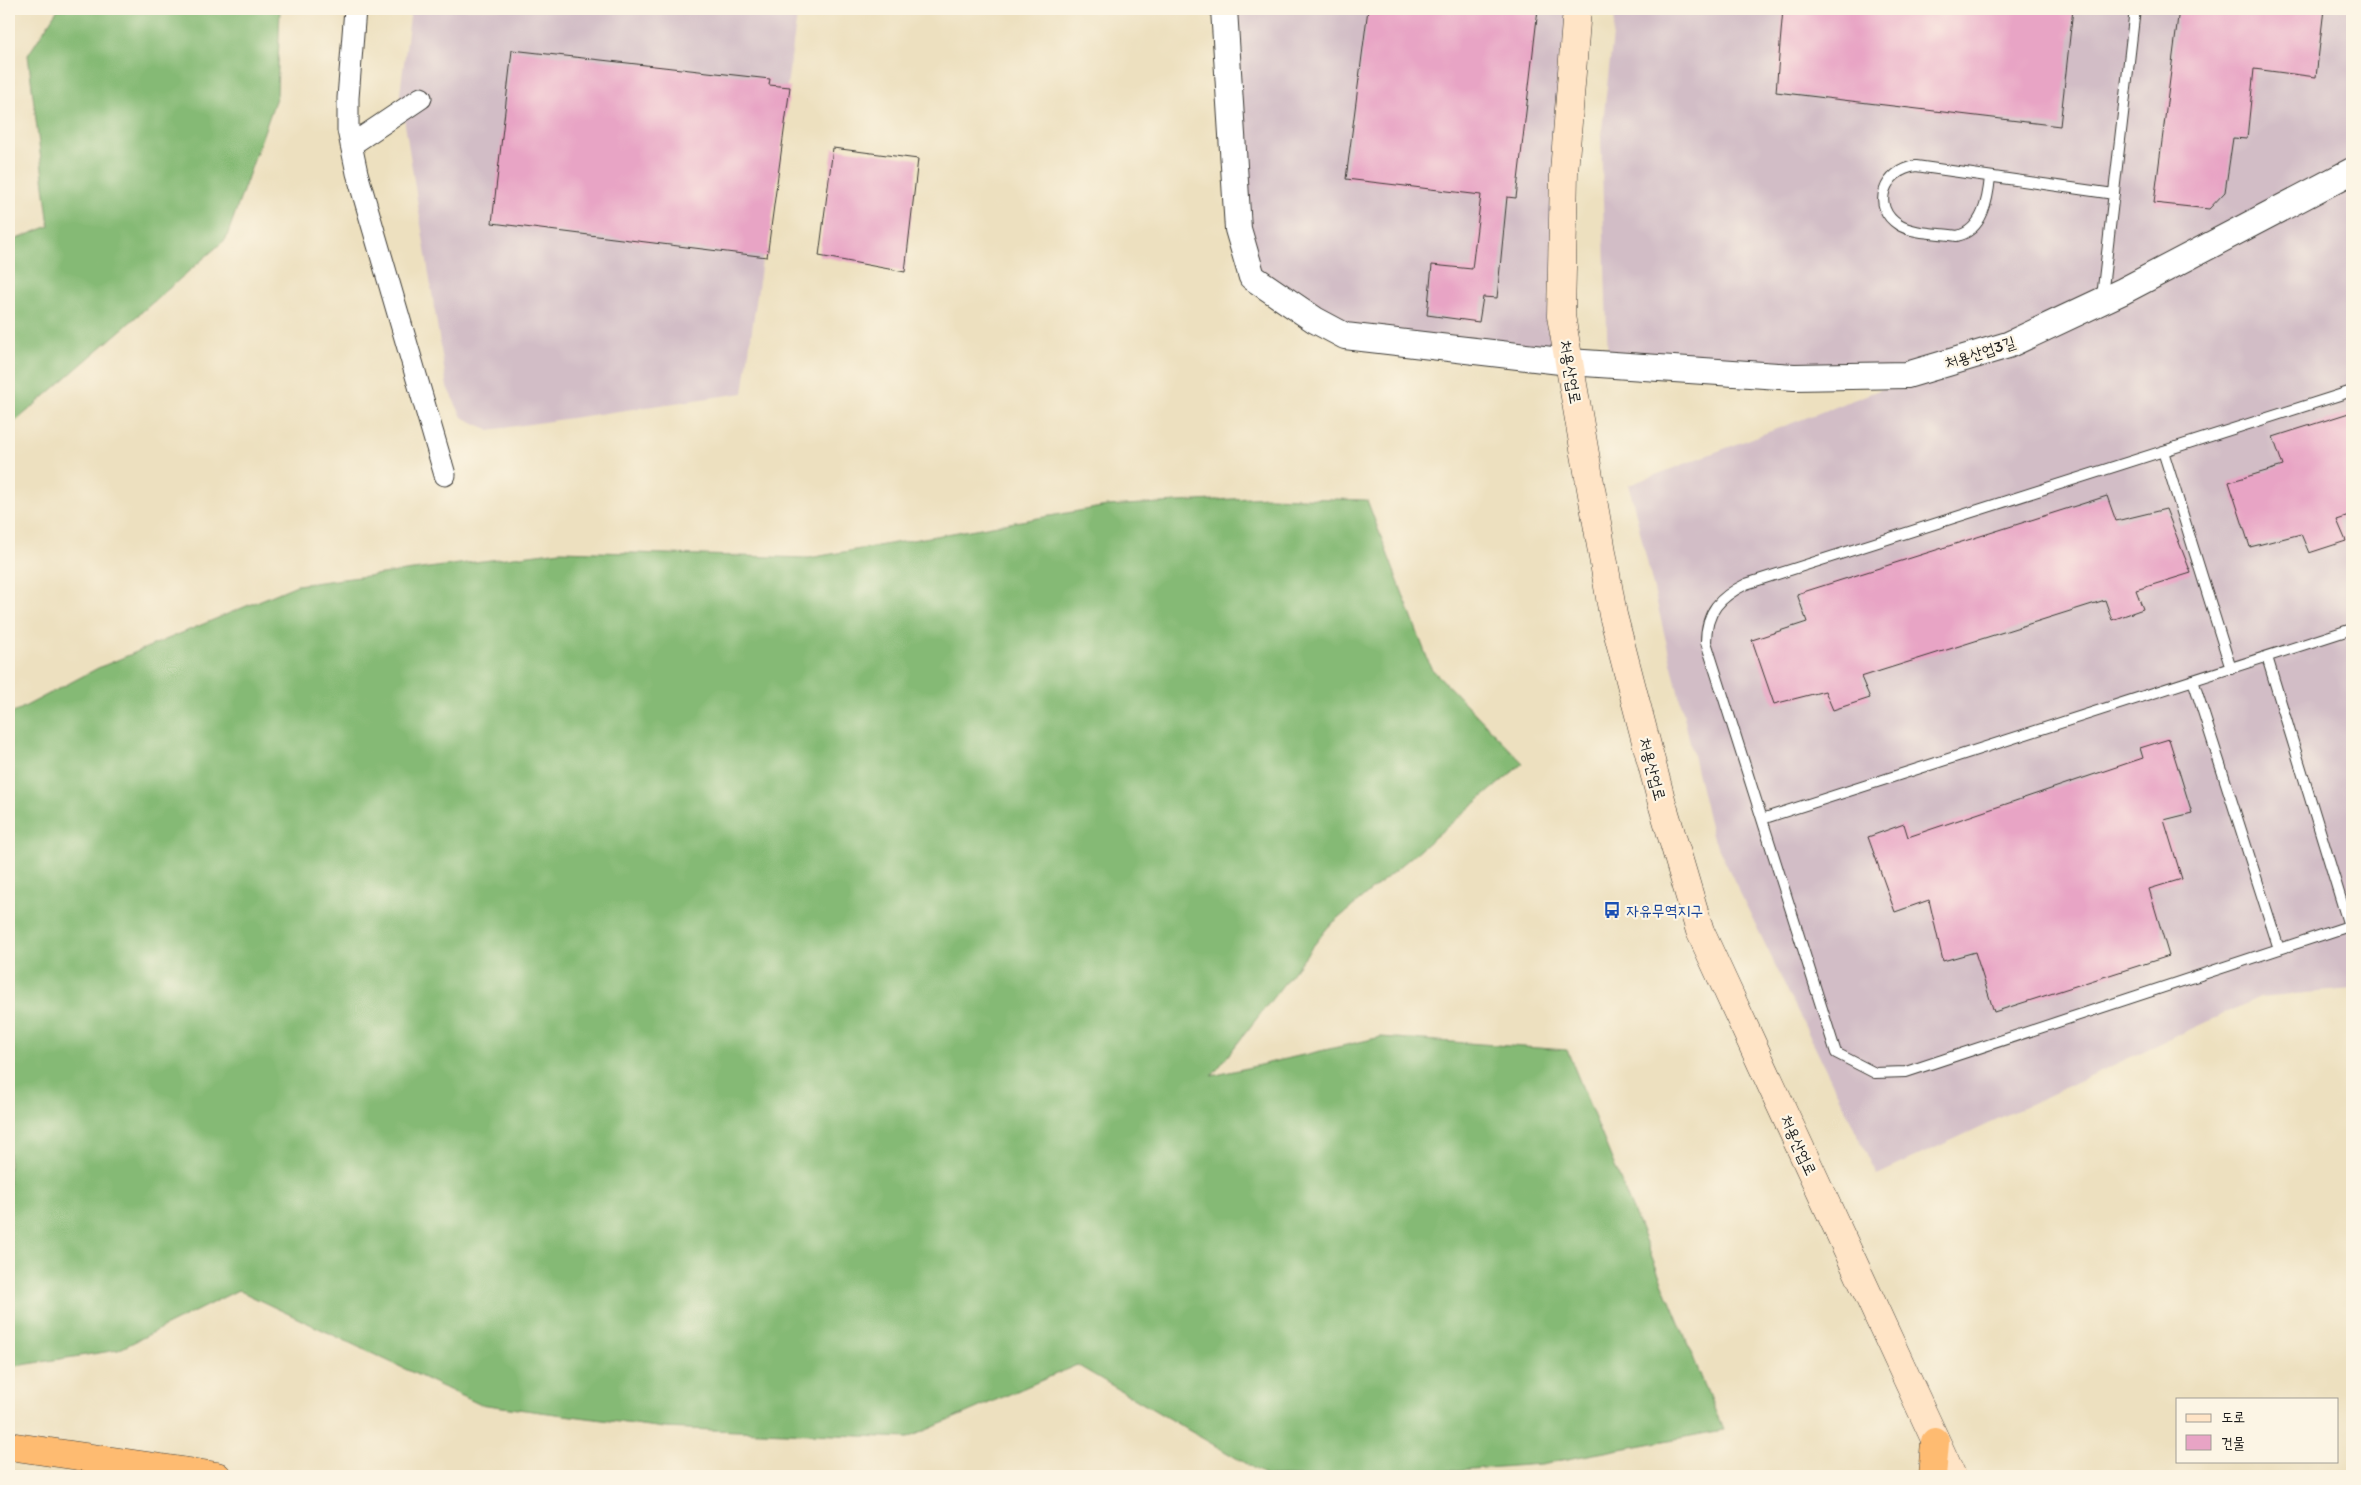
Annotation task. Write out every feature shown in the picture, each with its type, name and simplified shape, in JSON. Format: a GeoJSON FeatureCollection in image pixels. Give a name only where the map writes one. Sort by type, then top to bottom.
{"type":"FeatureCollection","features":[{"type":"Feature","properties":{"kind":"highway"},"geometry":{"type":"LineString","coordinates":[[1932,1476],[1935,1442]]}},
{"type":"Feature","properties":{"kind":"highway"},"geometry":{"type":"LineString","coordinates":[[9,1446],[217,1476]]}},
{"type":"Feature","properties":{"kind":"main road","name":"처용산업로"},"geometry":{"type":"LineString","coordinates":[[1577,9],[1564,172],[1561,316],[1613,615],[1662,803],[1700,931],[1952,1476]]}},
{"type":"Feature","properties":{"kind":"street"},"geometry":{"type":"LineString","coordinates":[[356,9],[348,98],[348,130],[357,173],[445,475]]}},
{"type":"Feature","properties":{"kind":"street","name":"처용산업3길"},"geometry":{"type":"LineString","coordinates":[[1224,9],[1238,229],[1252,277],[1315,320],[1346,336],[1569,362],[1794,377],[1907,375],[2008,345],[2102,301],[2352,171]]}},
{"type":"Feature","properties":{"kind":"street"},"geometry":{"type":"LineString","coordinates":[[352,145],[421,98]]}},
{"type":"Feature","properties":{"kind":"lane"},"geometry":{"type":"LineString","coordinates":[[2102,301],[2135,9]]}},
{"type":"Feature","properties":{"kind":"lane"},"geometry":{"type":"LineString","coordinates":[[1990,177],[1988,193],[1980,217],[1965,234],[1957,236],[1905,228],[1896,223],[1885,208],[1883,200],[1888,180],[1904,168],[1916,166],[2114,194]]}},
{"type":"Feature","properties":{"kind":"lane"},"geometry":{"type":"LineString","coordinates":[[2267,657],[2351,925],[1906,1072],[1875,1074],[1836,1053],[1706,642],[1706,626],[1713,610],[1726,594],[1755,581],[2352,391]]}},
{"type":"Feature","properties":{"kind":"lane"},"geometry":{"type":"LineString","coordinates":[[2163,451],[2231,668]]}},
{"type":"Feature","properties":{"kind":"lane"},"geometry":{"type":"LineString","coordinates":[[1762,820],[2352,629]]}},
{"type":"Feature","properties":{"kind":"lane"},"geometry":{"type":"LineString","coordinates":[[2193,680],[2279,949]]}},
{"type":"Feature","properties":{"kind":"shaded area"},"geometry":{"type":"Polygon","coordinates":[[[411,9],[798,9],[743,393],[489,430],[462,417],[447,387],[400,93],[411,9]]]}},
{"type":"Feature","properties":{"kind":"shaded area"},"geometry":{"type":"Polygon","coordinates":[[[1224,9],[1577,9],[1569,362],[1345,336],[1252,277],[1224,9]]]}},
{"type":"Feature","properties":{"kind":"shaded area"},"geometry":{"type":"Polygon","coordinates":[[[1616,9],[2352,9],[2352,989],[2260,997],[1877,1175],[1712,835],[1629,485],[1953,362],[1907,375],[1608,364],[1601,138],[1616,9]]]}},
{"type":"Feature","properties":{"kind":"green space"},"geometry":{"type":"Polygon","coordinates":[[[58,9],[280,9],[277,95],[226,239],[9,427],[9,242],[49,226],[28,55],[58,9]]]}},
{"type":"Feature","properties":{"kind":"green space"},"geometry":{"type":"Polygon","coordinates":[[[1268,497],[1367,500],[1431,668],[1523,763],[1328,927],[1212,1076],[1381,1037],[1567,1050],[1723,1430],[1540,1464],[1375,1476],[1267,1476],[1077,1365],[908,1438],[664,1428],[479,1404],[238,1290],[118,1350],[9,1367],[9,715],[98,668],[297,585],[560,551],[809,558],[1107,506],[1268,497]]]}},
{"type":"Feature","properties":{"kind":"building"},"geometry":{"type":"Polygon","coordinates":[[[1368,9],[1538,9],[1516,198],[1507,197],[1497,298],[1483,297],[1479,322],[1427,315],[1432,265],[1472,269],[1481,195],[1346,179],[1368,9]]]}},
{"type":"Feature","properties":{"kind":"building"},"geometry":{"type":"Polygon","coordinates":[[[1783,9],[2073,9],[2060,126],[1776,92],[1783,9]]]}},
{"type":"Feature","properties":{"kind":"building"},"geometry":{"type":"Polygon","coordinates":[[[2179,9],[2324,9],[2316,77],[2254,69],[2247,139],[2233,138],[2225,192],[2209,209],[2154,203],[2179,9]]]}},
{"type":"Feature","properties":{"kind":"building"},"geometry":{"type":"Polygon","coordinates":[[[512,50],[770,79],[769,85],[790,87],[767,257],[492,223],[512,50]]]}},
{"type":"Feature","properties":{"kind":"building"},"geometry":{"type":"Polygon","coordinates":[[[833,148],[918,159],[905,272],[819,256],[833,148]]]}},
{"type":"Feature","properties":{"kind":"building"},"geometry":{"type":"Polygon","coordinates":[[[2352,412],[2352,515],[2337,520],[2346,541],[2309,553],[2301,534],[2250,547],[2229,482],[2283,466],[2273,437],[2352,412]]]}},
{"type":"Feature","properties":{"kind":"building"},"geometry":{"type":"Polygon","coordinates":[[[2107,496],[2116,521],[2166,509],[2191,573],[2136,590],[2143,609],[2112,620],[2105,600],[1861,677],[1870,698],[1833,710],[1825,691],[1774,704],[1752,640],[1807,622],[1797,594],[2107,496]]]}},
{"type":"Feature","properties":{"kind":"building"},"geometry":{"type":"Polygon","coordinates":[[[2169,739],[2192,813],[2164,820],[2182,879],[2149,889],[2169,956],[1994,1012],[1975,952],[1943,961],[1929,900],[1895,912],[1868,837],[1904,824],[1908,837],[2143,758],[2140,748],[2169,739]]]}},
{"type":"Feature","properties":{"kind":"place","name":"자유무역지구"},"geometry":{"type":"Point","coordinates":[1612,910]}}]}
